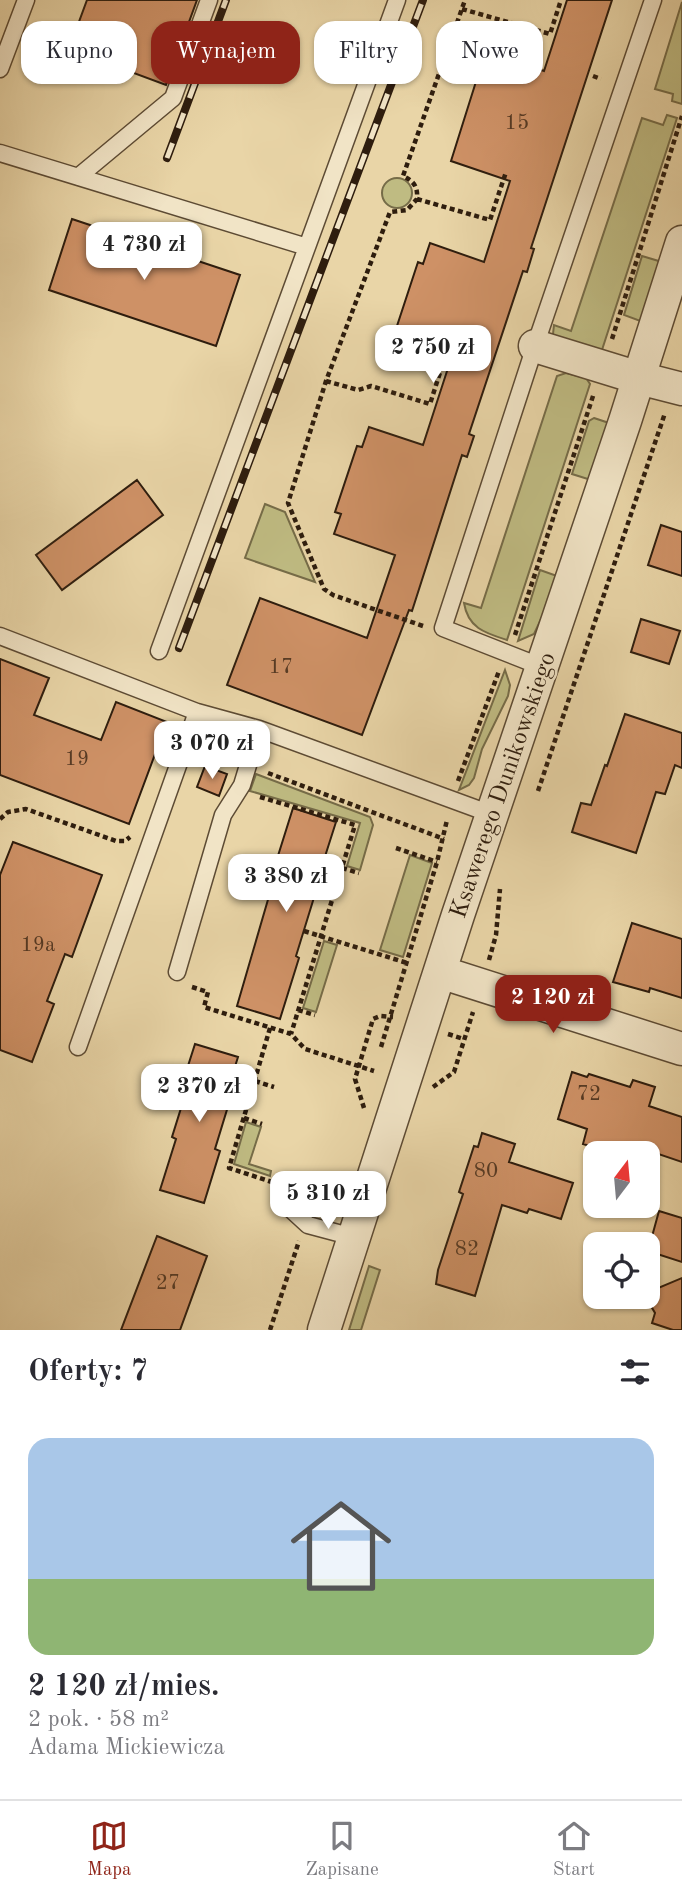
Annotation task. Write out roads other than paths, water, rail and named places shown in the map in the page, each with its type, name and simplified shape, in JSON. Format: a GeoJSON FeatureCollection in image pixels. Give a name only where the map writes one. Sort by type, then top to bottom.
{"type":"FeatureCollection","features":[{"type":"Feature","properties":{"kind":"street","name":"Ksawerego Dunikowskiego"},"geometry":{"type":"LineString","coordinates":[[324,1330],[491,814],[639,378],[682,242]]}},
{"type":"Feature","properties":{"kind":"street"},"geometry":{"type":"LineString","coordinates":[[535,346],[639,378],[674,398]]}},
{"type":"Feature","properties":{"kind":"street"},"geometry":{"type":"LineString","coordinates":[[440,972],[682,1049]]}},
{"type":"Feature","properties":{"kind":"lane"},"geometry":{"type":"LineString","coordinates":[[0,69],[26,0]]}},
{"type":"Feature","properties":{"kind":"lane"},"geometry":{"type":"LineString","coordinates":[[78,177],[173,98],[209,0]]}},
{"type":"Feature","properties":{"kind":"lane"},"geometry":{"type":"LineString","coordinates":[[159,651],[397,0]]}},
{"type":"Feature","properties":{"kind":"lane"},"geometry":{"type":"LineString","coordinates":[[542,667],[443,628],[535,346],[653,0]]}},
{"type":"Feature","properties":{"kind":"lane"},"geometry":{"type":"LineString","coordinates":[[0,153],[307,247]]}},
{"type":"Feature","properties":{"kind":"lane"},"geometry":{"type":"LineString","coordinates":[[0,636],[197,712],[259,729],[491,814]]}},
{"type":"Feature","properties":{"kind":"lane"},"geometry":{"type":"LineString","coordinates":[[78,1047],[197,712]]}},
{"type":"Feature","properties":{"kind":"lane"},"geometry":{"type":"LineString","coordinates":[[181,978],[223,815],[242,785],[259,729]]}},
{"type":"Feature","properties":{"kind":"lane"},"geometry":{"type":"LineString","coordinates":[[284,1202],[308,1226],[353,1237]]}},
{"type":"Feature","properties":{"kind":"railway"},"geometry":{"type":"LineString","coordinates":[[167,158],[226,0]]}},
{"type":"Feature","properties":{"kind":"railway"},"geometry":{"type":"LineString","coordinates":[[179,648],[423,0]]}}]}
